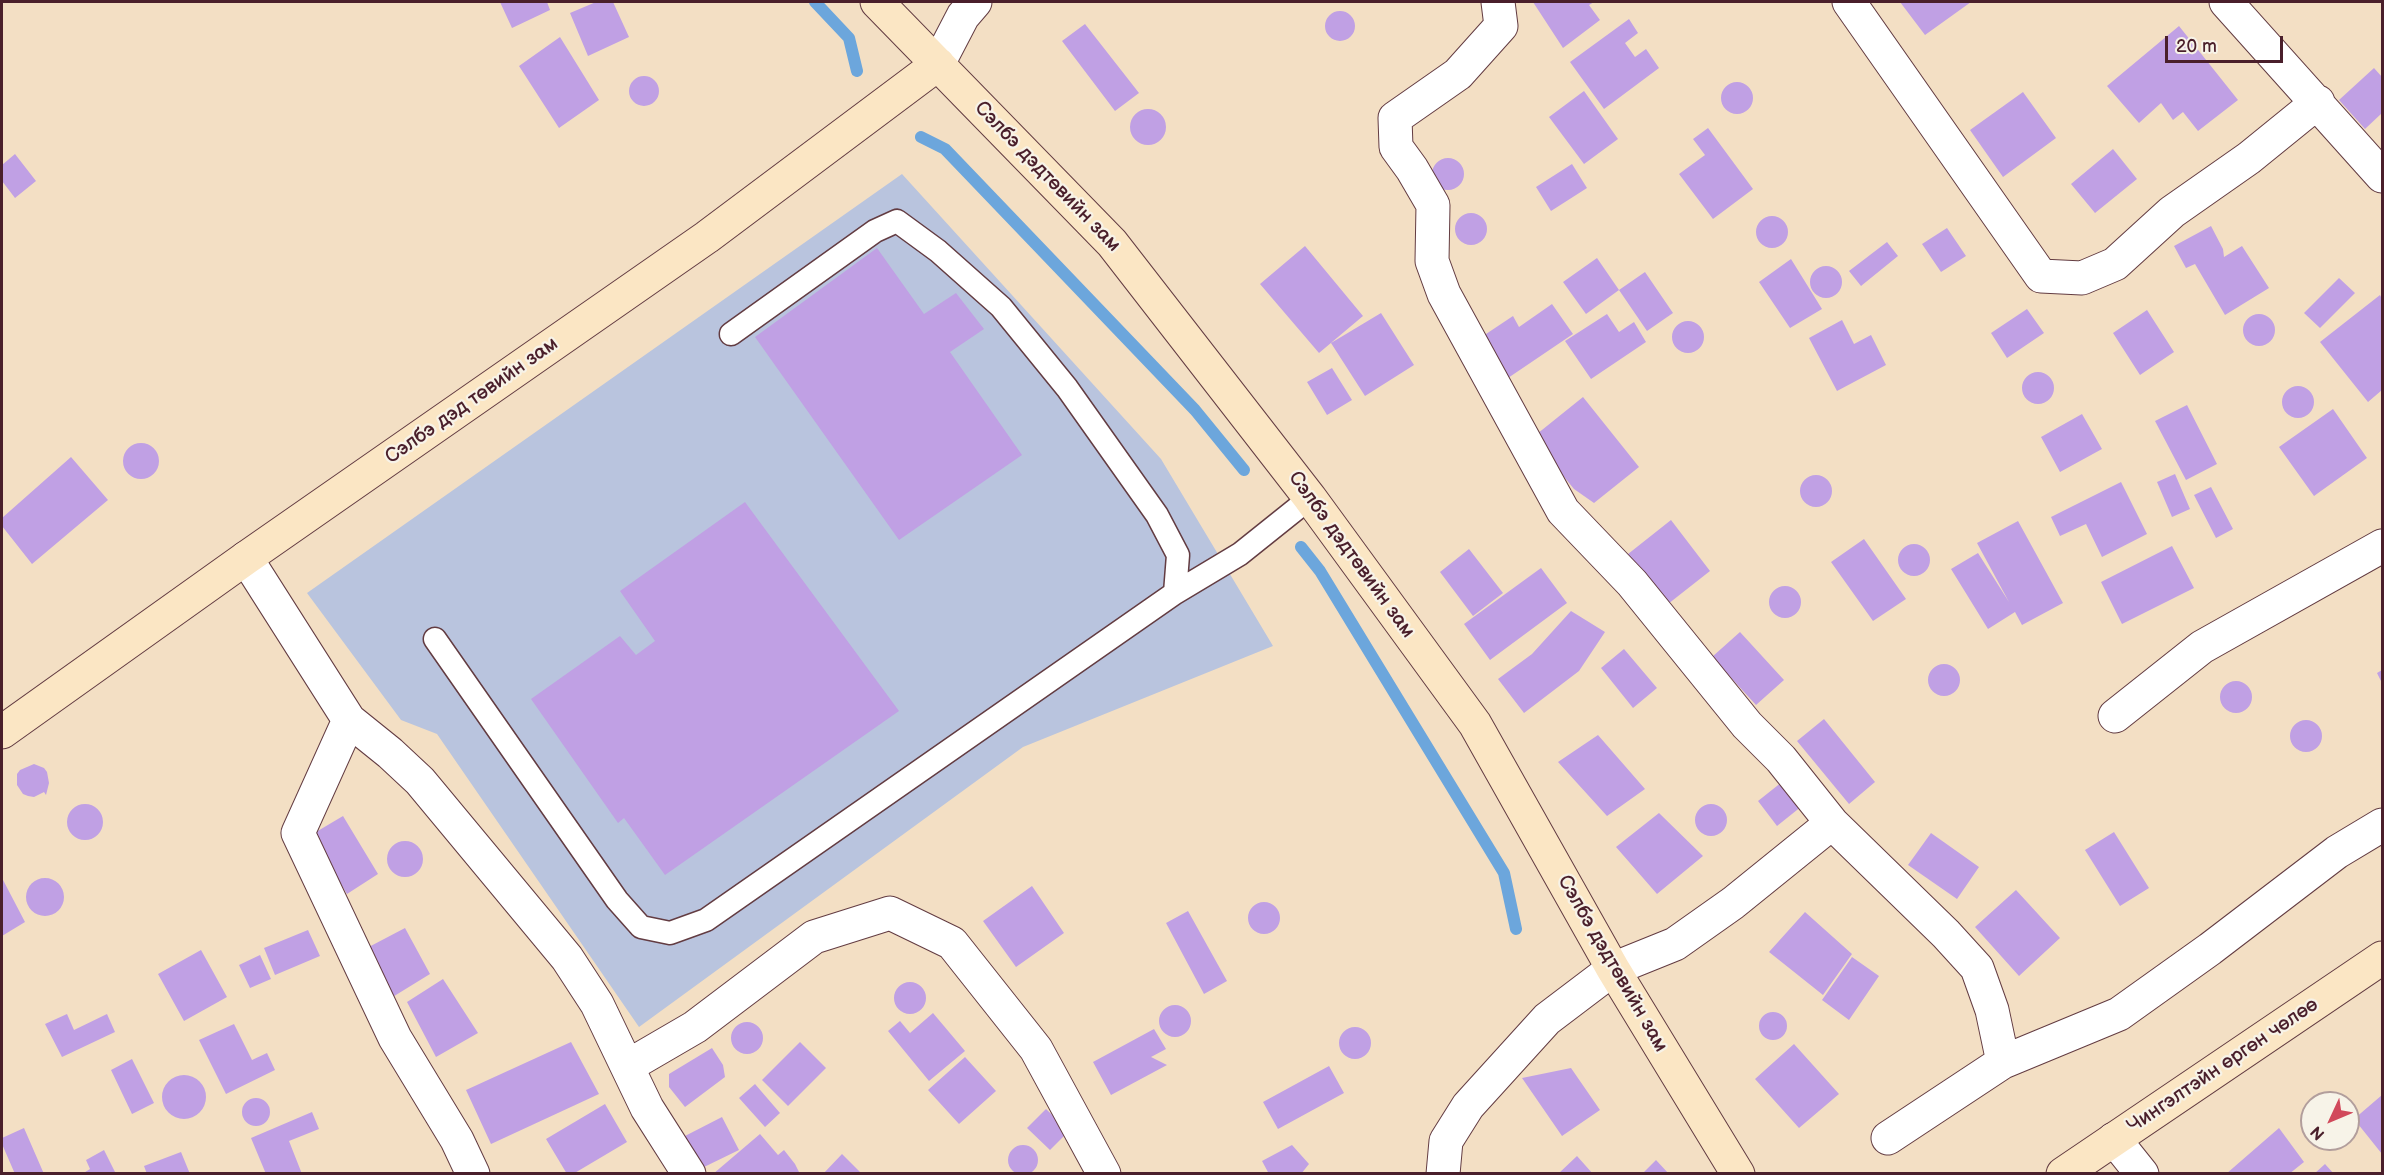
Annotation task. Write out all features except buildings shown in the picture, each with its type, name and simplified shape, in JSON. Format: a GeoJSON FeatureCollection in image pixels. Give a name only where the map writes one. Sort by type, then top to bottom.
{"type":"FeatureCollection","features":[{"type":"Feature","properties":{"kind":"street","name":"Сэлбэ дэдтөвийн зам"},"geometry":{"type":"LineString","coordinates":[[877,2],[1112,243],[1310,498],[1475,724],[1613,969],[1738,1173]]}},
{"type":"Feature","properties":{"kind":"street"},"geometry":{"type":"LineString","coordinates":[[938,64],[963,16],[975,2]]}},
{"type":"Feature","properties":{"kind":"street"},"geometry":{"type":"LineString","coordinates":[[1498,2],[1501,26],[1458,74],[1395,118],[1396,147],[1433,205],[1432,261],[1444,294],[1563,512],[1632,583],[1747,725],[1782,759],[1832,823],[1946,934],[1977,968],[1992,1011],[2003,1062]]}},
{"type":"Feature","properties":{"kind":"street"},"geometry":{"type":"LineString","coordinates":[[1849,2],[2041,276],[2082,278],[2115,264],[2172,212],[2249,158],[2318,102]]}},
{"type":"Feature","properties":{"kind":"street"},"geometry":{"type":"LineString","coordinates":[[2226,2],[2382,176]]}},
{"type":"Feature","properties":{"kind":"street","name":"Сэлбэ дэд төвийн зам"},"geometry":{"type":"LineString","coordinates":[[2,732],[246,558],[707,237],[938,64]]}},
{"type":"Feature","properties":{"kind":"street"},"geometry":{"type":"LineString","coordinates":[[2115,716],[2202,647],[2382,546]]}},
{"type":"Feature","properties":{"kind":"street"},"geometry":{"type":"LineString","coordinates":[[246,558],[349,720],[420,780],[567,958],[597,1004],[647,1108],[689,1173]]}},
{"type":"Feature","properties":{"kind":"street"},"geometry":{"type":"LineString","coordinates":[[349,720],[298,833],[396,1038],[457,1140],[473,1173]]}},
{"type":"Feature","properties":{"kind":"street"},"geometry":{"type":"LineString","coordinates":[[1443,1173],[1446,1142],[1468,1106],[1547,1019],[1613,969],[1675,944],[1732,903],[1832,823]]}},
{"type":"Feature","properties":{"kind":"street"},"geometry":{"type":"LineString","coordinates":[[1888,1138],[2003,1062],[2119,1014],[2210,949],[2337,852],[2382,825]]}},
{"type":"Feature","properties":{"kind":"street"},"geometry":{"type":"LineString","coordinates":[[628,1066],[695,1027],[814,937],[890,913],[952,944],[1036,1049],[1104,1173]]}},
{"type":"Feature","properties":{"kind":"street","name":"Чингэлтэйн өргөн чөлөө"},"geometry":{"type":"LineString","coordinates":[[2063,1173],[2382,958]]}},
{"type":"Feature","properties":{"kind":"street"},"geometry":{"type":"LineString","coordinates":[[2114,1139],[2142,1173]]}},
{"type":"Feature","properties":{"kind":"lane"},"geometry":{"type":"LineString","coordinates":[[731,334],[875,231],[897,221],[938,251],[1000,307],[1067,388],[1157,515],[1178,555],[1175,593]]}},
{"type":"Feature","properties":{"kind":"lane"},"geometry":{"type":"LineString","coordinates":[[435,639],[617,900],[641,927],[670,933],[706,920],[1175,593],[1240,554],[1310,498]]}},
{"type":"Feature","properties":{"kind":"shaded area"},"geometry":{"type":"Polygon","coordinates":[[[902,174],[1161,459],[1273,646],[1023,747],[639,1027],[437,734],[401,720],[307,593],[902,174]]]}},
{"type":"Feature","properties":{"kind":"waterway"},"geometry":{"type":"LineString","coordinates":[[815,2],[849,38],[857,71]]}},
{"type":"Feature","properties":{"kind":"waterway"},"geometry":{"type":"LineString","coordinates":[[921,137],[945,149],[1195,410],[1244,470]]}},
{"type":"Feature","properties":{"kind":"waterway"},"geometry":{"type":"LineString","coordinates":[[1301,547],[1320,571],[1504,873],[1516,929]]}}]}
